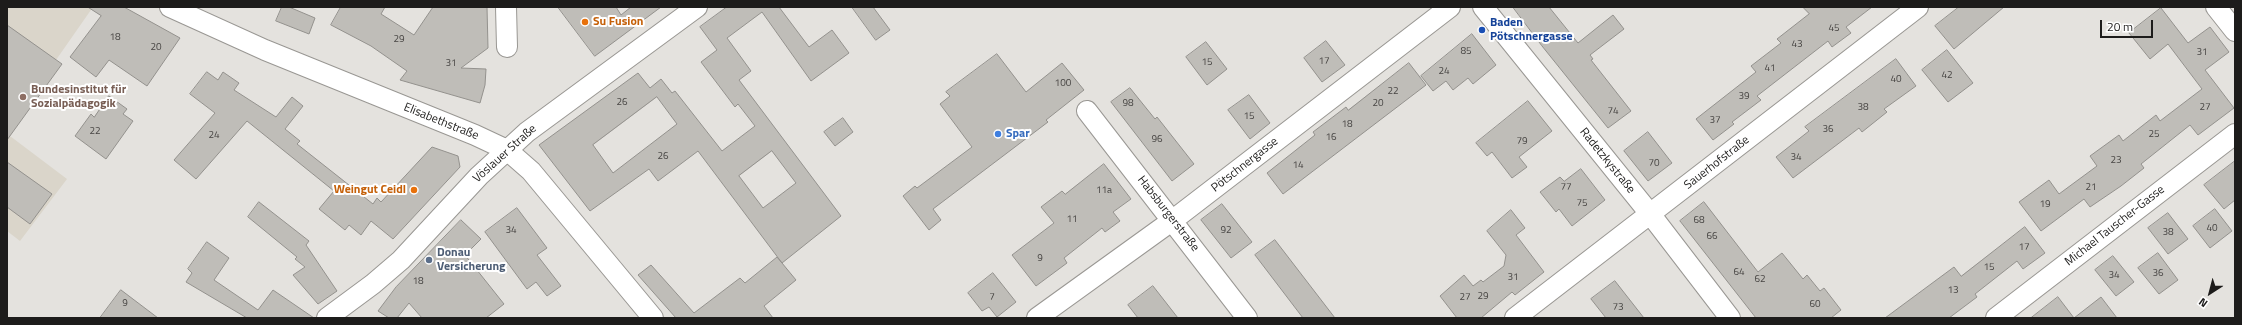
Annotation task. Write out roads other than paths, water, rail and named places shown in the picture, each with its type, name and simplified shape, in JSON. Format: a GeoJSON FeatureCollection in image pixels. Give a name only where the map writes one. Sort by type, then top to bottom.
{"type":"FeatureCollection","features":[{"type":"Feature","properties":{"kind":"street","name":"Elisabethstraße"},"geometry":{"type":"LineString","coordinates":[[170,7],[264,50],[475,135],[507,150],[531,171],[653,318]]}},
{"type":"Feature","properties":{"kind":"street"},"geometry":{"type":"LineString","coordinates":[[506,7],[507,47]]}},
{"type":"Feature","properties":{"kind":"street","name":"Vöslauer Straße"},"geometry":{"type":"LineString","coordinates":[[327,318],[373,284],[401,260],[479,176],[527,132],[697,7]]}},
{"type":"Feature","properties":{"kind":"street","name":"Pötschnergasse"},"geometry":{"type":"LineString","coordinates":[[1037,318],[1173,220],[1450,7]]}},
{"type":"Feature","properties":{"kind":"street","name":"Radetzkystraße"},"geometry":{"type":"LineString","coordinates":[[1483,7],[1651,215],[1730,318]]}},
{"type":"Feature","properties":{"kind":"street","name":"Sauerhofstraße"},"geometry":{"type":"LineString","coordinates":[[1515,318],[1651,215],[1918,7]]}},
{"type":"Feature","properties":{"kind":"street"},"geometry":{"type":"LineString","coordinates":[[2216,7],[2235,31]]}},
{"type":"Feature","properties":{"kind":"street","name":"Habsburgerstraße"},"geometry":{"type":"LineString","coordinates":[[1087,111],[1173,220],[1247,318]]}},
{"type":"Feature","properties":{"kind":"street","name":"Michael Tauscher-Gasse"},"geometry":{"type":"LineString","coordinates":[[1996,318],[2235,134]]}},
{"type":"Feature","properties":{"kind":"place","name":"Su Fusion"},"geometry":{"type":"Point","coordinates":[585,22]}},
{"type":"Feature","properties":{"kind":"place","name":"Baden Pötschnergasse"},"geometry":{"type":"Point","coordinates":[1482,30]}},
{"type":"Feature","properties":{"kind":"place","name":"Bundesinstitut für Sozialpädagogik"},"geometry":{"type":"Point","coordinates":[23,97]}},
{"type":"Feature","properties":{"kind":"place","name":"Spar"},"geometry":{"type":"Point","coordinates":[998,134]}},
{"type":"Feature","properties":{"kind":"place","name":"Weingut Ceidl"},"geometry":{"type":"Point","coordinates":[414,190]}},
{"type":"Feature","properties":{"kind":"place","name":"Donau Versicherung"},"geometry":{"type":"Point","coordinates":[429,260]}}]}
